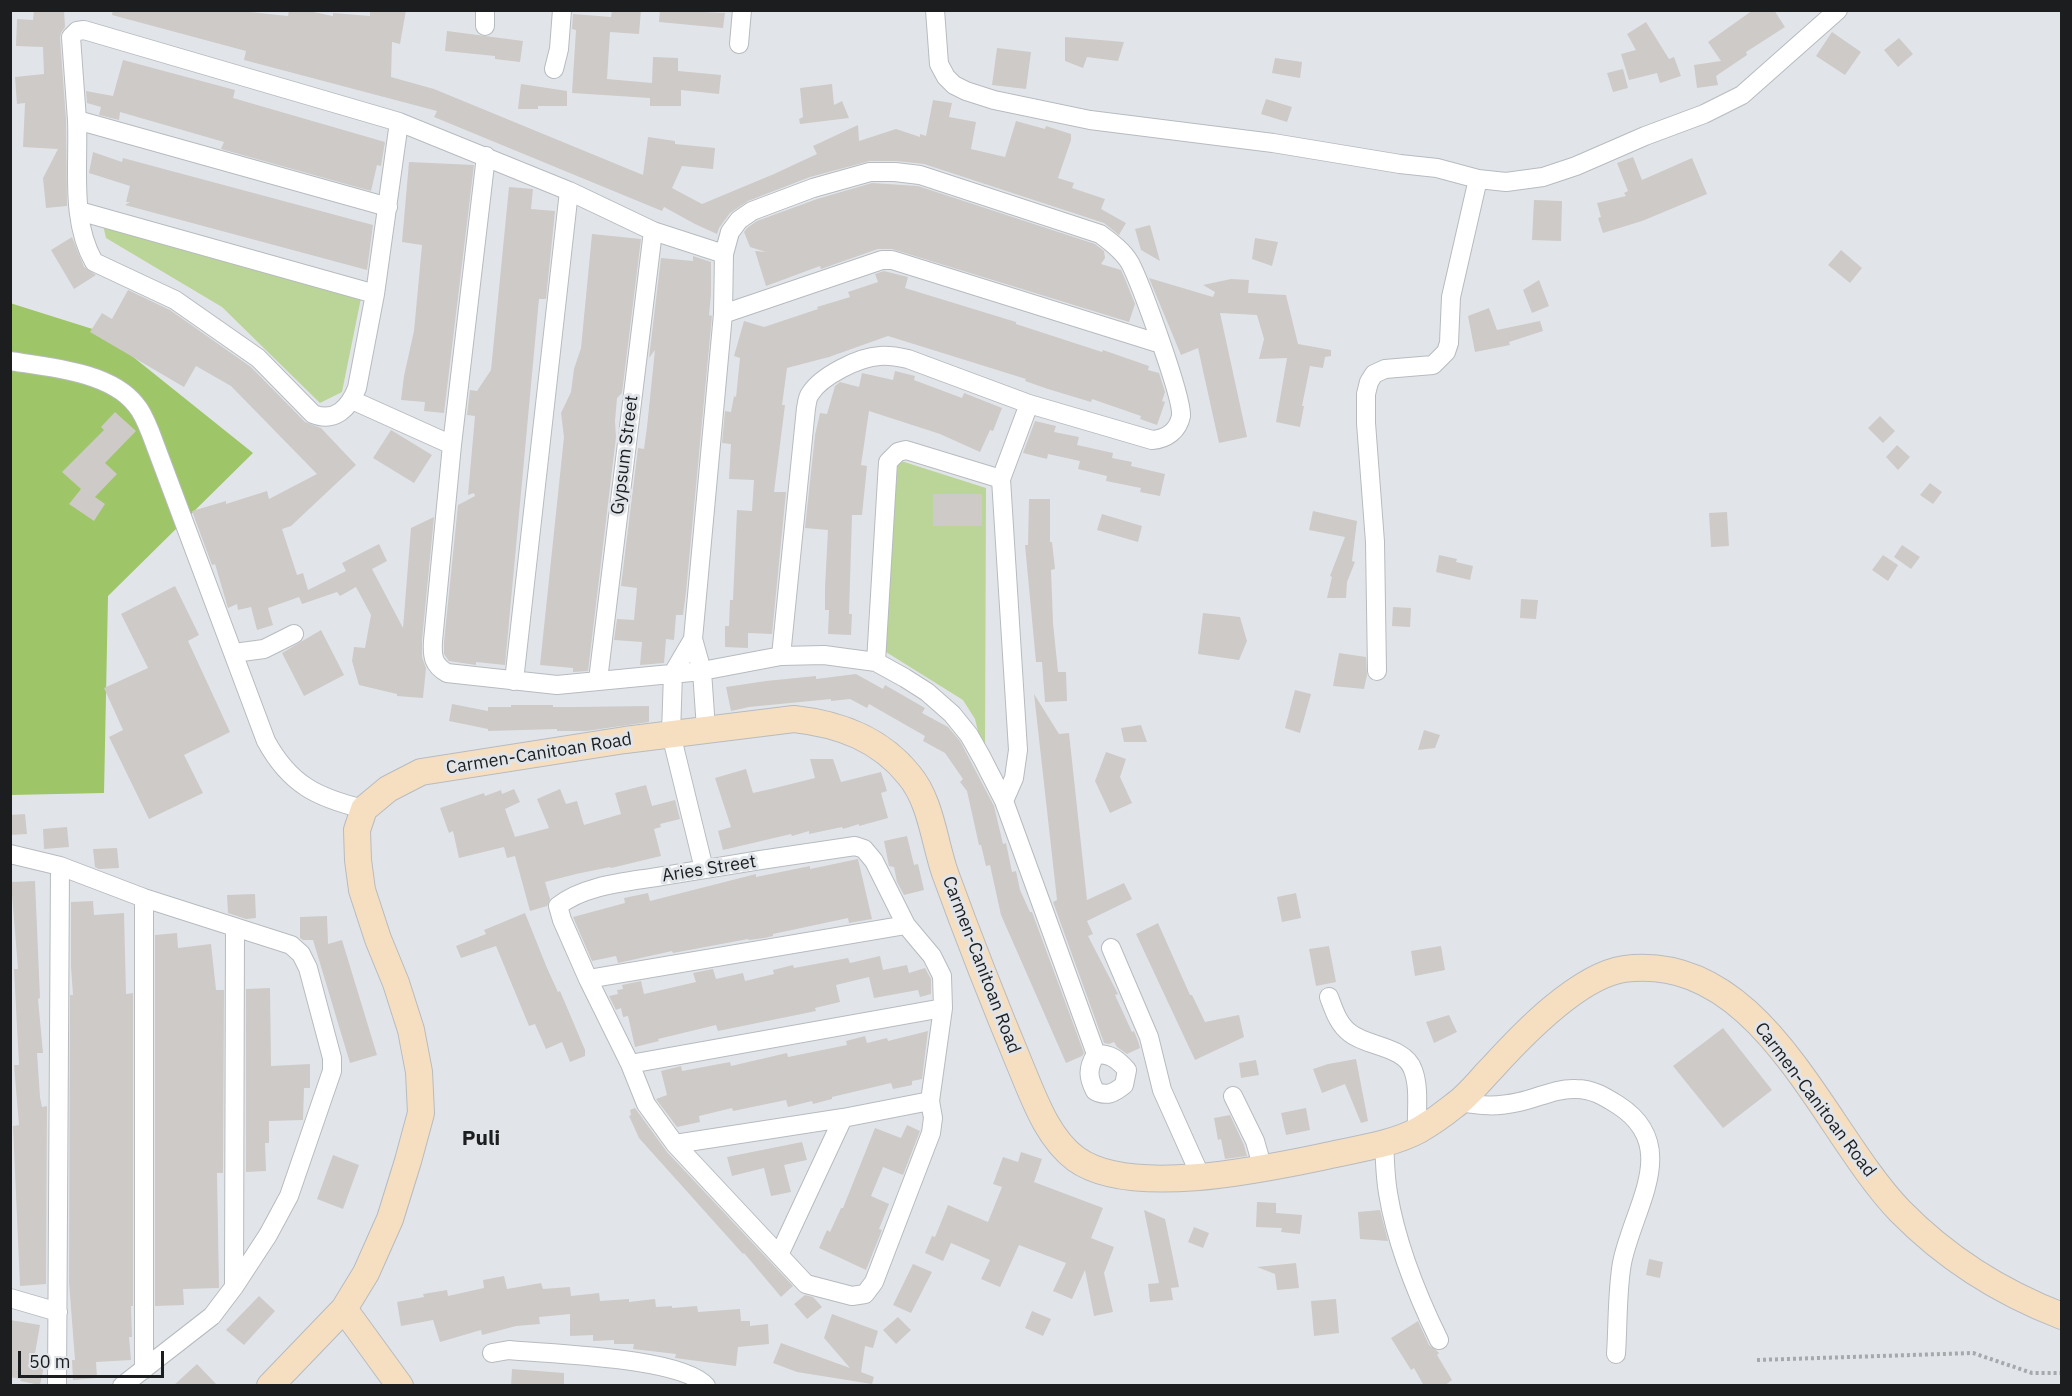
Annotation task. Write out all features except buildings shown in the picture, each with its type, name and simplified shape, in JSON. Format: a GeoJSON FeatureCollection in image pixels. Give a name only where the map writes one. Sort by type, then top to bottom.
{"type":"FeatureCollection","features":[{"type":"Feature","properties":{"kind":"main road","name":"Carmen-Canitoan Road"},"geometry":{"type":"LineString","coordinates":[[364,809],[388,789],[421,772],[706,729],[794,720],[821,722],[843,728],[869,740],[898,763],[921,790],[939,856],[964,926],[1042,1118],[1073,1157],[1092,1168],[1119,1176],[1201,1177],[1263,1169],[1384,1142],[1417,1131],[1460,1102],[1542,1018],[1587,984],[1622,969],[1649,968],[1677,971],[1700,979],[1720,991],[1759,1023],[1787,1057],[1860,1161],[1899,1210],[1941,1248],[2006,1291],[2061,1316]]}},
{"type":"Feature","properties":{"kind":"main road"},"geometry":{"type":"LineString","coordinates":[[270,1386],[344,1309],[366,1273],[390,1219],[421,1113],[418,1072],[411,1030],[362,891],[357,830],[364,809]]}},
{"type":"Feature","properties":{"kind":"main road"},"geometry":{"type":"LineString","coordinates":[[344,1309],[400,1386]]}},
{"type":"Feature","properties":{"kind":"street"},"geometry":{"type":"LineString","coordinates":[[554,69],[559,49],[562,10]]}},
{"type":"Feature","properties":{"kind":"street"},"geometry":{"type":"LineString","coordinates":[[739,44],[742,10]]}},
{"type":"Feature","properties":{"kind":"street"},"geometry":{"type":"LineString","coordinates":[[935,10],[939,64],[946,77],[954,85],[966,91],[994,100],[1090,120],[1273,143],[1437,168],[1478,179],[1506,182],[1543,177],[1576,166],[1645,136],[1704,114],[1742,95],[1838,10]]}},
{"type":"Feature","properties":{"kind":"street"},"geometry":{"type":"LineString","coordinates":[[399,122],[375,294],[357,388],[346,407],[328,418],[313,414],[258,358],[175,300],[94,262],[81,233],[77,120],[70,37],[77,31],[84,30],[399,122],[569,191],[653,231],[724,254]]}},
{"type":"Feature","properties":{"kind":"street"},"geometry":{"type":"LineString","coordinates":[[77,120],[388,207]]}},
{"type":"Feature","properties":{"kind":"street"},"geometry":{"type":"LineString","coordinates":[[486,156],[452,445],[432,655],[435,664],[447,673],[557,686],[702,671],[782,656],[824,655],[876,662],[927,692],[952,714],[978,750],[1004,801],[1096,1054]]}},
{"type":"Feature","properties":{"kind":"street"},"geometry":{"type":"LineString","coordinates":[[706,729],[702,671],[693,639],[723,314],[724,254],[730,232],[739,220],[752,211],[813,188],[870,172],[895,172],[920,176],[1100,234],[1115,245],[1129,261],[1137,277],[1170,370],[1181,415],[1173,432],[1165,439],[1152,441],[1029,404],[909,359],[894,356],[864,358],[832,374],[809,395],[806,408],[782,656]]}},
{"type":"Feature","properties":{"kind":"street"},"geometry":{"type":"LineString","coordinates":[[1377,671],[1375,542],[1366,394],[1374,374],[1385,369],[1433,365],[1446,352],[1449,343],[1451,297],[1478,179]]}},
{"type":"Feature","properties":{"kind":"street"},"geometry":{"type":"LineString","coordinates":[[514,681],[569,191]]}},
{"type":"Feature","properties":{"kind":"street"},"geometry":{"type":"LineString","coordinates":[[79,211],[375,294]]}},
{"type":"Feature","properties":{"kind":"street","name":"Gypsum Street"},"geometry":{"type":"LineString","coordinates":[[598,680],[653,231]]}},
{"type":"Feature","properties":{"kind":"street"},"geometry":{"type":"LineString","coordinates":[[723,314],[882,260],[892,260],[1161,344]]}},
{"type":"Feature","properties":{"kind":"street"},"geometry":{"type":"LineString","coordinates":[[10,361],[86,375],[122,390],[136,405],[151,434],[266,741],[275,758],[312,793],[334,802],[364,809]]}},
{"type":"Feature","properties":{"kind":"street"},"geometry":{"type":"LineString","coordinates":[[352,400],[452,445]]}},
{"type":"Feature","properties":{"kind":"street"},"geometry":{"type":"LineString","coordinates":[[1004,801],[1014,778],[1018,750],[1001,479],[1029,404]]}},
{"type":"Feature","properties":{"kind":"street"},"geometry":{"type":"LineString","coordinates":[[876,662],[888,462],[891,457],[906,450],[1001,479]]}},
{"type":"Feature","properties":{"kind":"street"},"geometry":{"type":"LineString","coordinates":[[234,653],[264,649],[294,634]]}},
{"type":"Feature","properties":{"kind":"street"},"geometry":{"type":"LineString","coordinates":[[693,639],[673,673],[671,734],[704,869]]}},
{"type":"Feature","properties":{"kind":"street","name":"Aries Street"},"geometry":{"type":"LineString","coordinates":[[588,979],[558,906],[567,898],[600,887],[704,869],[855,846],[864,849],[874,861],[906,925]]}},
{"type":"Feature","properties":{"kind":"street"},"geometry":{"type":"LineString","coordinates":[[10,854],[60,866],[144,898],[291,945],[301,954],[308,968],[333,1059],[332,1071],[289,1196],[234,1287],[212,1316],[122,1386]]}},
{"type":"Feature","properties":{"kind":"street"},"geometry":{"type":"LineString","coordinates":[[57,1386],[60,866]]}},
{"type":"Feature","properties":{"kind":"street"},"geometry":{"type":"LineString","coordinates":[[144,898],[144,1370]]}},
{"type":"Feature","properties":{"kind":"street"},"geometry":{"type":"LineString","coordinates":[[906,925],[933,956],[942,976],[943,1008],[930,1101],[933,1118],[931,1133],[874,1282],[865,1294],[852,1296],[806,1284],[675,1144],[646,1104],[630,1064],[588,979],[906,925]]}},
{"type":"Feature","properties":{"kind":"street"},"geometry":{"type":"LineString","coordinates":[[234,927],[234,1287]]}},
{"type":"Feature","properties":{"kind":"street"},"geometry":{"type":"LineString","coordinates":[[1111,948],[1149,1038],[1162,1090],[1201,1177]]}},
{"type":"Feature","properties":{"kind":"street"},"geometry":{"type":"LineString","coordinates":[[1329,997],[1339,1022],[1351,1034],[1400,1055],[1413,1068],[1416,1082],[1417,1131]]}},
{"type":"Feature","properties":{"kind":"street"},"geometry":{"type":"LineString","coordinates":[[630,1064],[943,1008]]}},
{"type":"Feature","properties":{"kind":"street"},"geometry":{"type":"LineString","coordinates":[[1460,1102],[1487,1107],[1518,1102],[1556,1091],[1577,1089],[1599,1093],[1628,1112],[1645,1131],[1652,1163],[1622,1263],[1616,1354]]}},
{"type":"Feature","properties":{"kind":"street"},"geometry":{"type":"LineString","coordinates":[[1233,1096],[1255,1141],[1263,1169]]}},
{"type":"Feature","properties":{"kind":"street"},"geometry":{"type":"LineString","coordinates":[[675,1144],[843,1118],[930,1101]]}},
{"type":"Feature","properties":{"kind":"street"},"geometry":{"type":"LineString","coordinates":[[779,1255],[843,1118]]}},
{"type":"Feature","properties":{"kind":"street"},"geometry":{"type":"LineString","coordinates":[[1384,1142],[1388,1192],[1398,1233],[1412,1278],[1439,1340]]}},
{"type":"Feature","properties":{"kind":"street"},"geometry":{"type":"LineString","coordinates":[[10,1298],[58,1312]]}},
{"type":"Feature","properties":{"kind":"street"},"geometry":{"type":"LineString","coordinates":[[492,1353],[509,1350],[649,1363],[691,1374],[706,1386]]}},
{"type":"Feature","properties":{"kind":"path"},"geometry":{"type":"LineString","coordinates":[[1757,1360],[1973,1353],[2032,1373],[2061,1373]]}},
{"type":"Feature","properties":{"kind":"green space"},"geometry":{"type":"Polygon","coordinates":[[[103,225],[361,298],[342,392],[320,403],[222,307],[106,238],[103,225]]]}},
{"type":"Feature","properties":{"kind":"green space"},"geometry":{"type":"Polygon","coordinates":[[[10,303],[102,332],[253,453],[108,596],[104,793],[11,795],[10,303]]]}},
{"type":"Feature","properties":{"kind":"green space"},"geometry":{"type":"Polygon","coordinates":[[[898,460],[986,488],[985,759],[975,719],[963,700],[886,652],[884,639],[898,460]]]}},
{"type":"Feature","properties":{"kind":"district","name":"Puli"},"geometry":{"type":"Point","coordinates":[481,1139]}}]}
